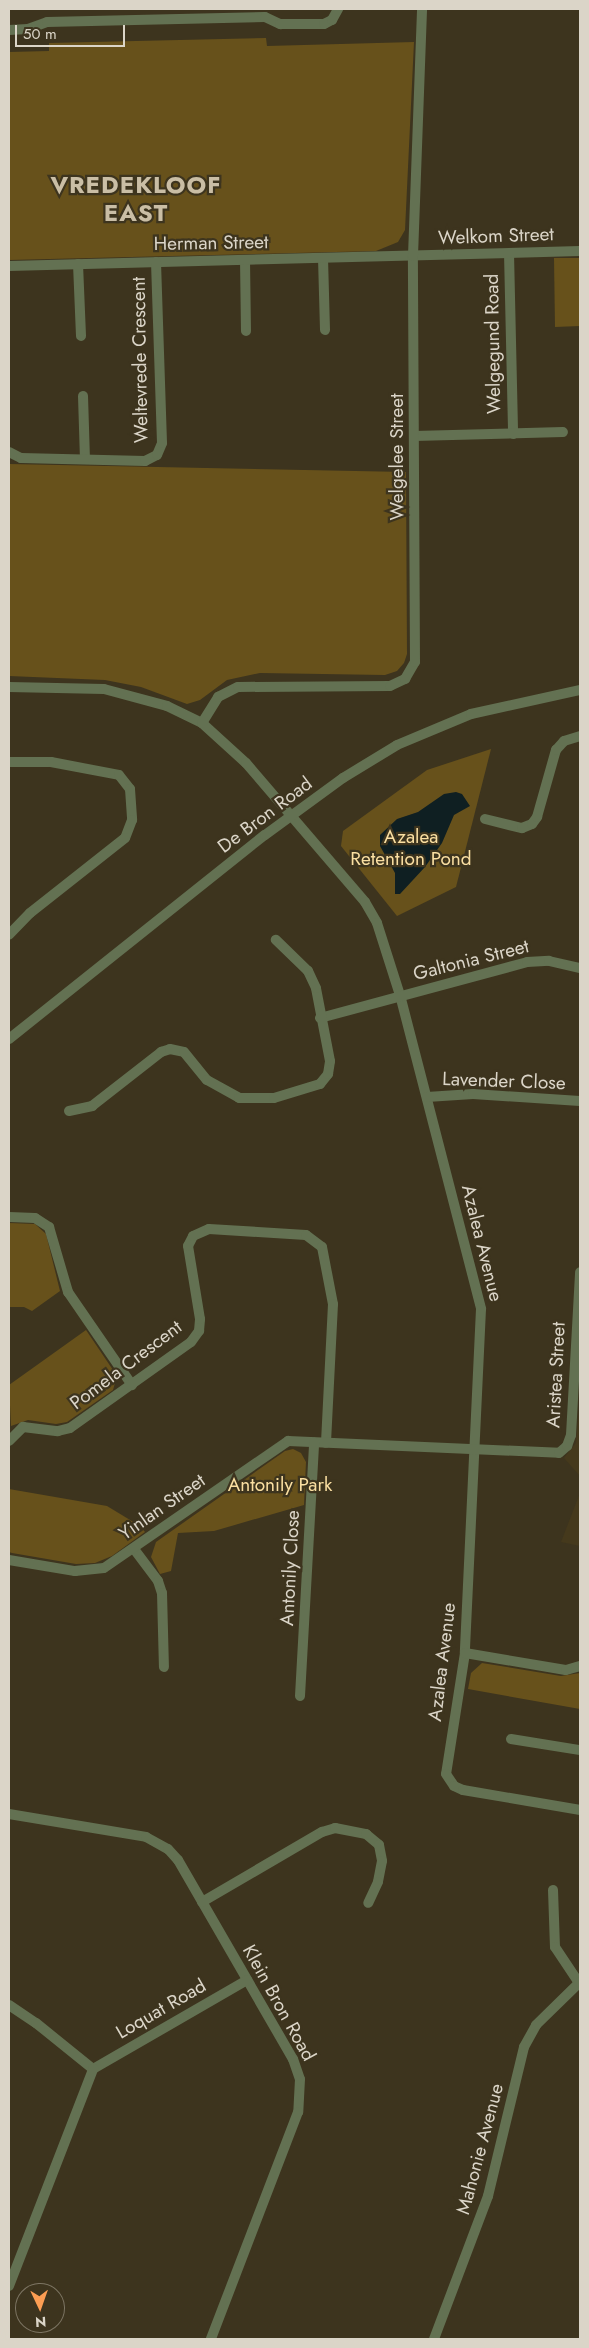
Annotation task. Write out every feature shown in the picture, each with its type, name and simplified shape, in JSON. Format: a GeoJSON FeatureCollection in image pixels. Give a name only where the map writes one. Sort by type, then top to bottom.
{"type":"FeatureCollection","features":[{"type":"Feature","properties":{"kind":"street"},"geometry":{"type":"LineString","coordinates":[[9,30],[28,29],[47,22],[265,17],[280,24],[324,24],[332,20],[338,9]]}},
{"type":"Feature","properties":{"kind":"street","name":"Welgelee Street"},"geometry":{"type":"LineString","coordinates":[[202,723],[218,697],[238,687],[390,686],[410,674],[416,655],[413,256],[422,9]]}},
{"type":"Feature","properties":{"kind":"street","name":"Welkom Street"},"geometry":{"type":"LineString","coordinates":[[413,256],[580,251]]}},
{"type":"Feature","properties":{"kind":"street","name":"Welgegund Road"},"geometry":{"type":"LineString","coordinates":[[509,253],[513,434]]}},
{"type":"Feature","properties":{"kind":"street","name":"Herman Street"},"geometry":{"type":"LineString","coordinates":[[9,266],[413,256]]}},
{"type":"Feature","properties":{"kind":"street"},"geometry":{"type":"LineString","coordinates":[[323,258],[325,330]]}},
{"type":"Feature","properties":{"kind":"street"},"geometry":{"type":"LineString","coordinates":[[244,260],[246,331]]}},
{"type":"Feature","properties":{"kind":"street","name":"Weltevrede Crescent"},"geometry":{"type":"LineString","coordinates":[[9,452],[21,458],[149,460],[162,448],[156,262]]}},
{"type":"Feature","properties":{"kind":"street"},"geometry":{"type":"LineString","coordinates":[[78,264],[81,336]]}},
{"type":"Feature","properties":{"kind":"street"},"geometry":{"type":"LineString","coordinates":[[83,396],[85,459]]}},
{"type":"Feature","properties":{"kind":"street","name":"Welgegund Road"},"geometry":{"type":"LineString","coordinates":[[414,436],[563,432]]}},
{"type":"Feature","properties":{"kind":"street","name":"Azalea Avenue"},"geometry":{"type":"LineString","coordinates":[[9,687],[104,689],[167,706],[202,723],[230,746],[366,902],[386,944],[427,1097],[480,1309],[476,1450],[465,1653],[446,1764],[447,1778],[454,1786],[463,1790],[580,1810]]}},
{"type":"Feature","properties":{"kind":"street","name":"De Bron Road"},"geometry":{"type":"LineString","coordinates":[[9,1039],[291,815],[343,778],[428,730],[496,707],[580,690]]}},
{"type":"Feature","properties":{"kind":"street"},"geometry":{"type":"LineString","coordinates":[[485,819],[522,828],[532,824],[537,817],[556,750],[564,741],[580,736]]}},
{"type":"Feature","properties":{"kind":"street"},"geometry":{"type":"LineString","coordinates":[[9,762],[51,762],[119,775],[130,789],[132,820],[124,838],[30,913],[9,934]]}},
{"type":"Feature","properties":{"kind":"street"},"geometry":{"type":"LineString","coordinates":[[69,1111],[92,1106],[161,1052],[170,1049],[184,1052],[207,1080],[239,1098],[262,1100],[310,1089],[320,1084],[330,1068],[316,988],[308,971],[276,940]]}},
{"type":"Feature","properties":{"kind":"street","name":"Galtonia Street"},"geometry":{"type":"LineString","coordinates":[[320,1018],[400,995],[534,961],[580,968]]}},
{"type":"Feature","properties":{"kind":"street","name":"Lavender Close"},"geometry":{"type":"LineString","coordinates":[[427,1097],[473,1094],[580,1102]]}},
{"type":"Feature","properties":{"kind":"street"},"geometry":{"type":"LineString","coordinates":[[9,1217],[35,1218],[49,1227],[68,1292],[132,1385]]}},
{"type":"Feature","properties":{"kind":"street","name":"Pomela Crescent"},"geometry":{"type":"LineString","coordinates":[[9,1441],[23,1427],[58,1430],[70,1428],[192,1342],[199,1332],[198,1294],[187,1252],[193,1236],[209,1229],[306,1235],[322,1247],[333,1292],[326,1443]]}},
{"type":"Feature","properties":{"kind":"street","name":"Aristea Street"},"geometry":{"type":"LineString","coordinates":[[476,1450],[553,1454],[567,1446],[571,1435],[580,1272]]}},
{"type":"Feature","properties":{"kind":"street","name":"Yinlan Street"},"geometry":{"type":"LineString","coordinates":[[9,1560],[85,1572],[112,1564],[282,1443],[314,1442],[476,1450]]}},
{"type":"Feature","properties":{"kind":"street","name":"Antonily Close"},"geometry":{"type":"LineString","coordinates":[[300,1696],[314,1442]]}},
{"type":"Feature","properties":{"kind":"street"},"geometry":{"type":"LineString","coordinates":[[134,1549],[158,1581],[162,1593],[164,1666]]}},
{"type":"Feature","properties":{"kind":"street"},"geometry":{"type":"LineString","coordinates":[[465,1653],[566,1670],[580,1666]]}},
{"type":"Feature","properties":{"kind":"street"},"geometry":{"type":"LineString","coordinates":[[511,1739],[580,1750]]}},
{"type":"Feature","properties":{"kind":"street","name":"Klein Bron Road"},"geometry":{"type":"LineString","coordinates":[[9,1814],[154,1840],[178,1860],[293,2059],[300,2079],[301,2094],[298,2112],[210,2339]]}},
{"type":"Feature","properties":{"kind":"street"},"geometry":{"type":"LineString","coordinates":[[202,1902],[322,1832],[335,1828],[366,1834],[379,1845],[382,1856],[378,1882],[368,1903]]}},
{"type":"Feature","properties":{"kind":"street"},"geometry":{"type":"LineString","coordinates":[[553,1890],[555,1947],[580,1983]]}},
{"type":"Feature","properties":{"kind":"street","name":"Loquat Road"},"geometry":{"type":"LineString","coordinates":[[93,2069],[247,1980]]}},
{"type":"Feature","properties":{"kind":"street","name":"Mahonie Avenue"},"geometry":{"type":"LineString","coordinates":[[434,2339],[488,2196],[524,2046],[536,2025],[580,1983]]}},
{"type":"Feature","properties":{"kind":"street"},"geometry":{"type":"LineString","coordinates":[[9,2005],[93,2069],[9,2286]]}},
{"type":"Feature","properties":{"kind":"shaded area"},"geometry":{"type":"Polygon","coordinates":[[[456,792],[462,794],[470,806],[454,815],[442,843],[425,867],[400,894],[395,894],[395,873],[380,846],[380,835],[397,819],[418,812],[444,794],[456,792]]]}},
{"type":"Feature","properties":{"kind":"shaded area"},"geometry":{"type":"Polygon","coordinates":[[[580,1398],[580,1476],[564,1458],[576,1443],[580,1398]]]}},
{"type":"Feature","properties":{"kind":"shaded area"},"geometry":{"type":"Polygon","coordinates":[[[580,1493],[580,1546],[561,1542],[580,1493]]]}},
{"type":"Feature","properties":{"kind":"green space"},"geometry":{"type":"Polygon","coordinates":[[[266,38],[267,46],[414,42],[405,230],[398,242],[376,251],[9,260],[9,52],[49,51],[49,43],[266,38]]]}},
{"type":"Feature","properties":{"kind":"green space"},"geometry":{"type":"Polygon","coordinates":[[[554,258],[580,258],[580,326],[555,327],[554,258]]]}},
{"type":"Feature","properties":{"kind":"green space"},"geometry":{"type":"Polygon","coordinates":[[[9,464],[406,472],[407,654],[404,663],[397,671],[385,675],[260,673],[227,680],[200,700],[187,704],[141,687],[105,680],[9,676],[9,464]]]}},
{"type":"Feature","properties":{"kind":"green space","name":"Azalea Retention Pond"},"geometry":{"type":"Polygon","coordinates":[[[491,749],[456,887],[397,916],[341,846],[343,831],[427,770],[491,749]]]}},
{"type":"Feature","properties":{"kind":"green space"},"geometry":{"type":"Polygon","coordinates":[[[9,1223],[35,1224],[46,1234],[60,1291],[32,1311],[24,1307],[9,1307],[9,1223]]]}},
{"type":"Feature","properties":{"kind":"green space"},"geometry":{"type":"Polygon","coordinates":[[[86,1330],[117,1376],[113,1390],[67,1422],[56,1424],[28,1420],[11,1426],[9,1385],[86,1330]]]}},
{"type":"Feature","properties":{"kind":"green space","name":"Antonily Park"},"geometry":{"type":"Polygon","coordinates":[[[293,1449],[301,1453],[306,1462],[304,1505],[214,1531],[178,1533],[171,1571],[160,1574],[151,1557],[156,1542],[285,1451],[293,1449]]]}},
{"type":"Feature","properties":{"kind":"green space"},"geometry":{"type":"Polygon","coordinates":[[[9,1489],[107,1506],[140,1526],[145,1532],[112,1556],[95,1563],[76,1564],[12,1553],[9,1552],[9,1489]]]}},
{"type":"Feature","properties":{"kind":"green space"},"geometry":{"type":"Polygon","coordinates":[[[482,1663],[561,1676],[580,1673],[580,1709],[468,1689],[471,1673],[482,1663]]]}},
{"type":"Feature","properties":{"kind":"district","name":"VREDEKLOOF EAST"},"geometry":{"type":"Point","coordinates":[136,199]}}]}
